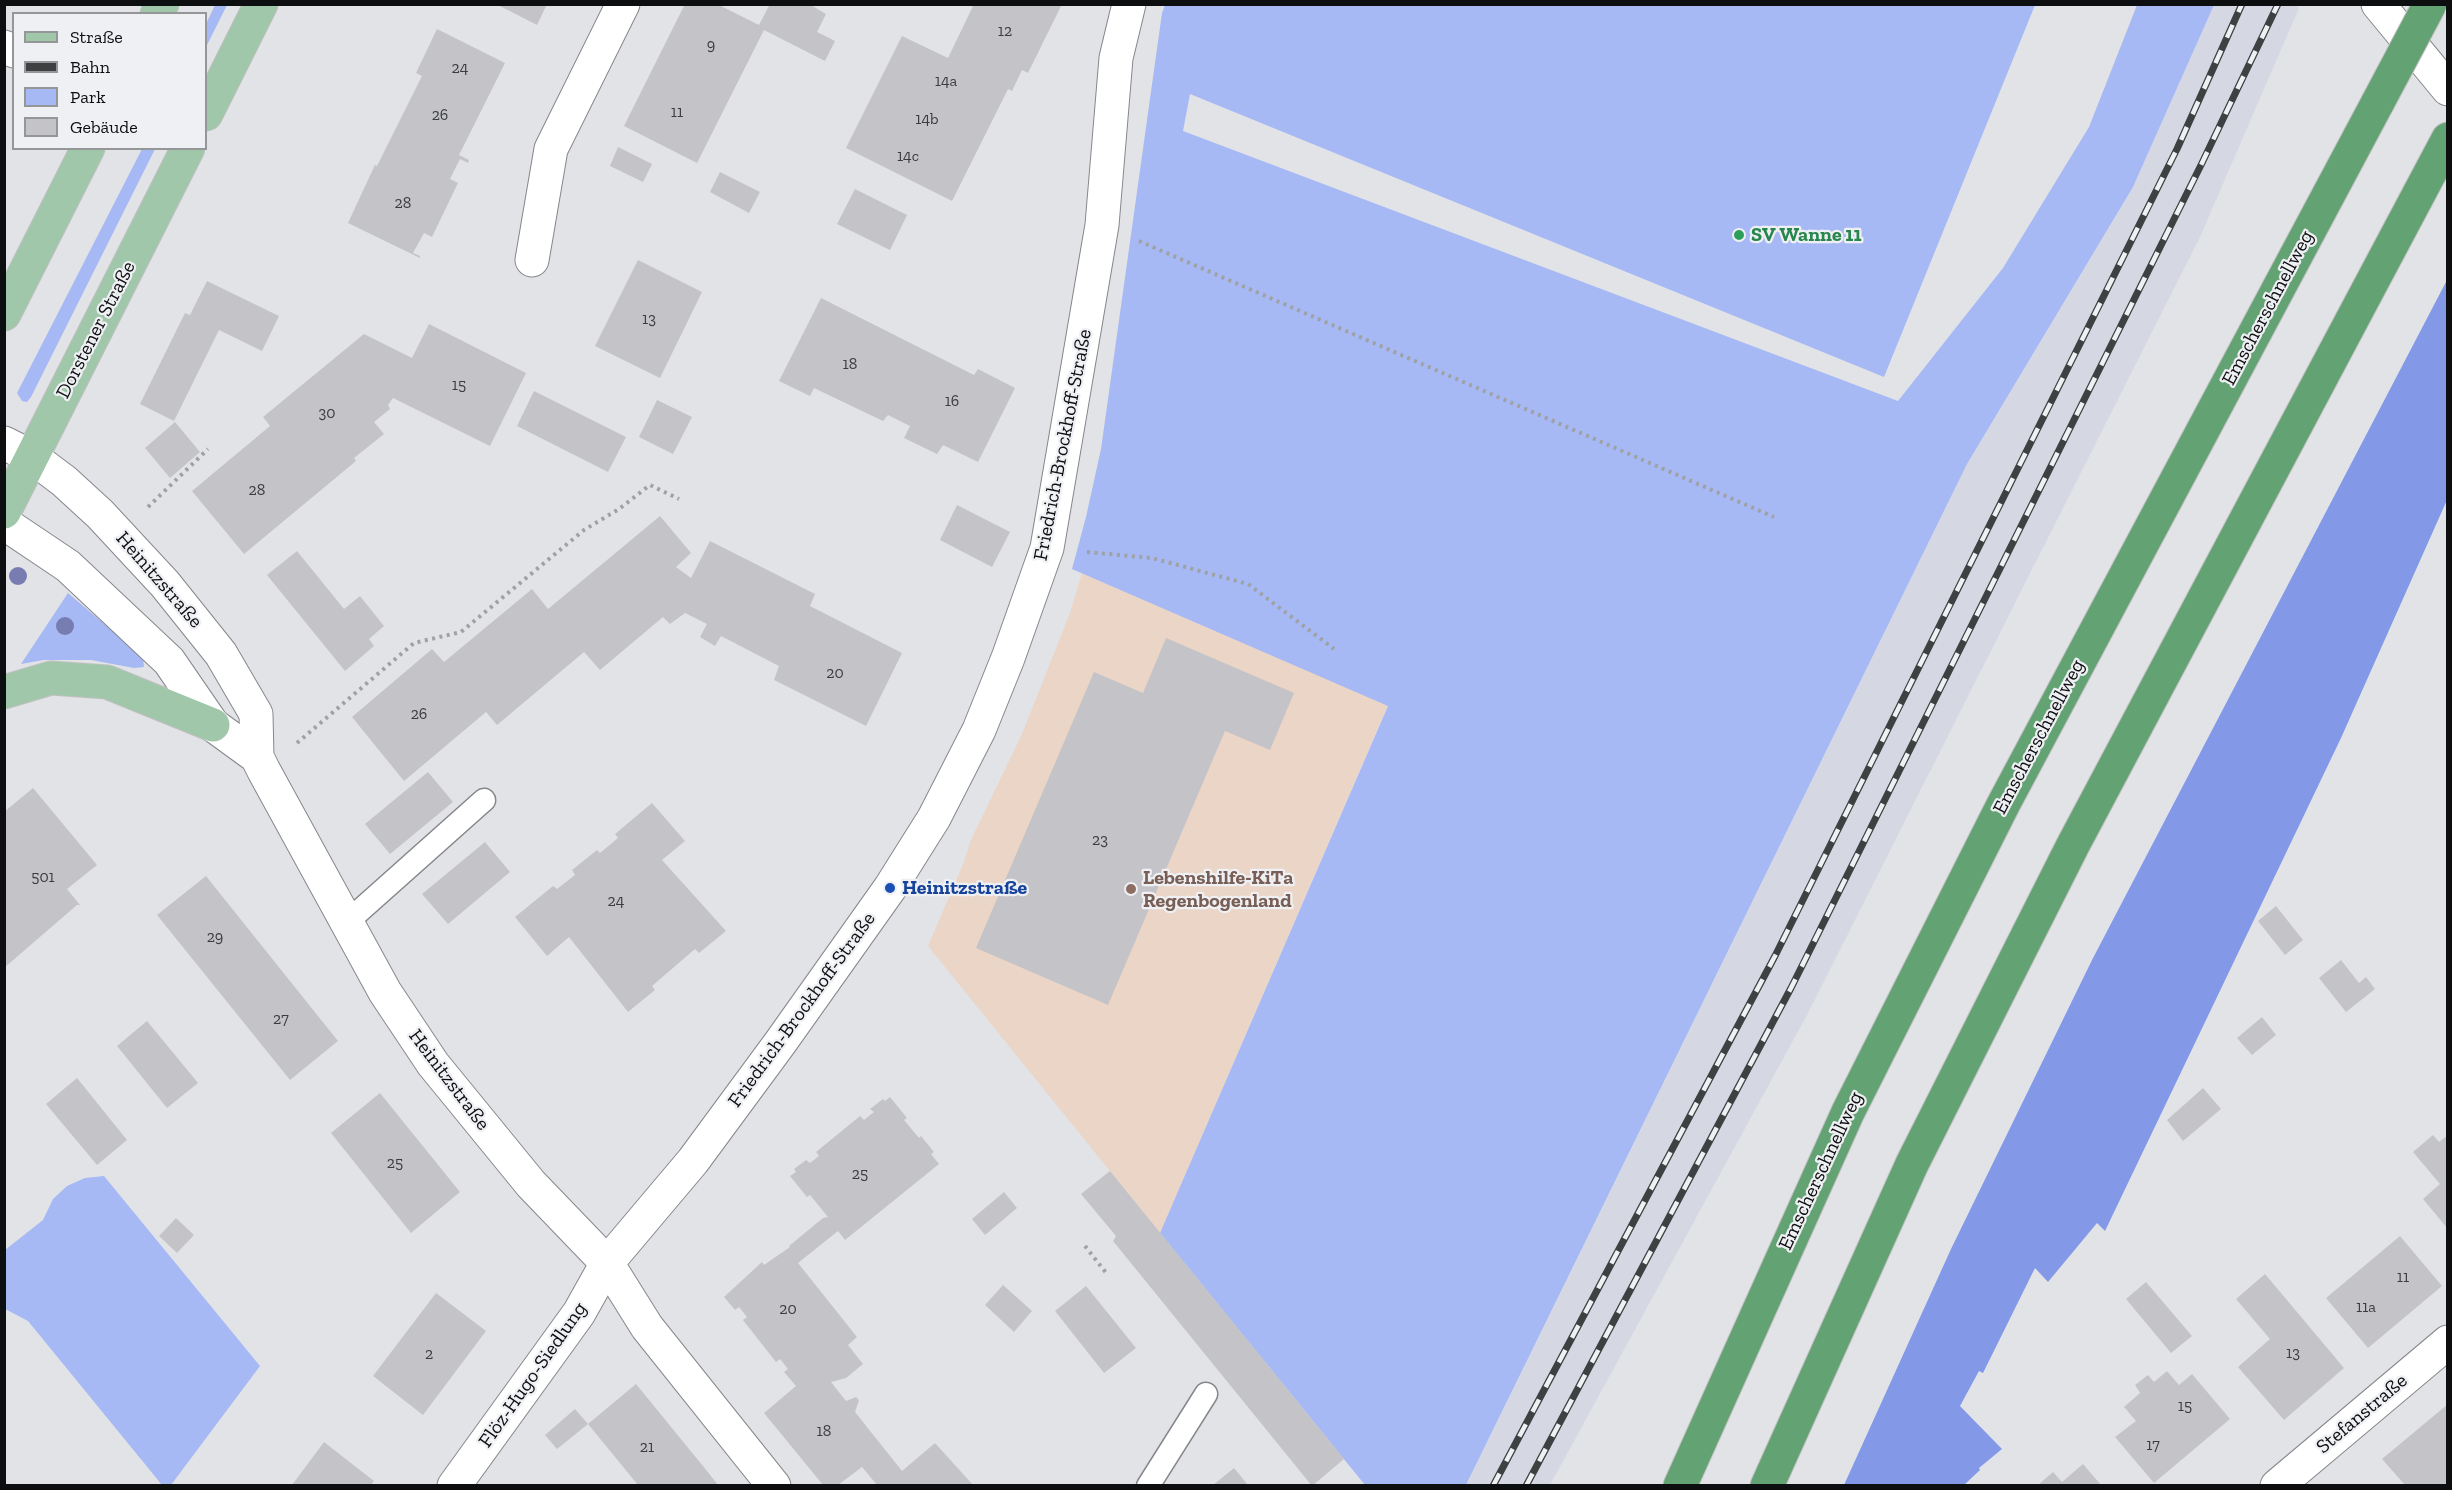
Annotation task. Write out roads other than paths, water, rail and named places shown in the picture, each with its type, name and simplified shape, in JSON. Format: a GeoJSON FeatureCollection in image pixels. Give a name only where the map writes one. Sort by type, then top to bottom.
{"type":"FeatureCollection","features":[{"type":"Feature","properties":{"kind":"highway","name":"Emscherschnellweg"},"geometry":{"type":"LineString","coordinates":[[1680,1485],[1853,1101],[2004,803],[2430,4]]}},
{"type":"Feature","properties":{"kind":"highway"},"geometry":{"type":"LineString","coordinates":[[1767,1485],[1912,1164],[2046,898],[2448,139]]}},
{"type":"Feature","properties":{"kind":"main road"},"geometry":{"type":"LineString","coordinates":[[207,112],[261,4]]}},
{"type":"Feature","properties":{"kind":"main road"},"geometry":{"type":"LineString","coordinates":[[4,314],[87,150]]}},
{"type":"Feature","properties":{"kind":"main road","name":"Dorstener Straße"},"geometry":{"type":"LineString","coordinates":[[4,512],[18,450],[187,150]]}},
{"type":"Feature","properties":{"kind":"main road"},"geometry":{"type":"LineString","coordinates":[[4,692],[51,678],[107,682],[213,725]]}},
{"type":"Feature","properties":{"kind":"street"},"geometry":{"type":"LineString","coordinates":[[532,260],[551,149],[623,4]]}},
{"type":"Feature","properties":{"kind":"street","name":"Friedrich-Brockhoff-Straße"},"geometry":{"type":"LineString","coordinates":[[607,1263],[693,1161],[890,888],[934,818],[979,730],[1008,658],[1047,548],[1102,225],[1116,58],[1129,4]]}},
{"type":"Feature","properties":{"kind":"street"},"geometry":{"type":"LineString","coordinates":[[2378,4],[2448,89]]}},
{"type":"Feature","properties":{"kind":"street","name":"Heinitzstraße"},"geometry":{"type":"LineString","coordinates":[[18,450],[64,481],[117,531],[165,584],[221,654],[256,714],[261,764],[385,992],[434,1064],[531,1184],[607,1263],[647,1327],[774,1485]]}},
{"type":"Feature","properties":{"kind":"street","name":"Heinitzstraße"},"geometry":{"type":"LineString","coordinates":[[4,524],[68,566],[169,661],[213,725],[261,764]]}},
{"type":"Feature","properties":{"kind":"street","name":"Flöz-Hugo-Siedlung"},"geometry":{"type":"LineString","coordinates":[[454,1485],[579,1313],[607,1263]]}},
{"type":"Feature","properties":{"kind":"street","name":"Stefanstraße"},"geometry":{"type":"LineString","coordinates":[[2277,1485],[2448,1342]]}},
{"type":"Feature","properties":{"kind":"lane"},"geometry":{"type":"LineString","coordinates":[[346,923],[484,800]]}},
{"type":"Feature","properties":{"kind":"lane"},"geometry":{"type":"LineString","coordinates":[[1148,1485],[1206,1394]]}},
{"type":"Feature","properties":{"kind":"railway"},"geometry":{"type":"LineString","coordinates":[[1493,1486],[1775,956],[2177,149],[2242,4]]}},
{"type":"Feature","properties":{"kind":"railway"},"geometry":{"type":"LineString","coordinates":[[1526,1486],[1791,988],[2202,163],[2278,4]]}},
{"type":"Feature","properties":{"kind":"place","name":"SV Wanne 11"},"geometry":{"type":"Point","coordinates":[1739,235]}},
{"type":"Feature","properties":{"kind":"place","name":"Heinitzstraße"},"geometry":{"type":"Point","coordinates":[890,888]}},
{"type":"Feature","properties":{"kind":"place","name":"Lebenshilfe-KiTa Regenbogenland"},"geometry":{"type":"Point","coordinates":[1131,889]}}]}
